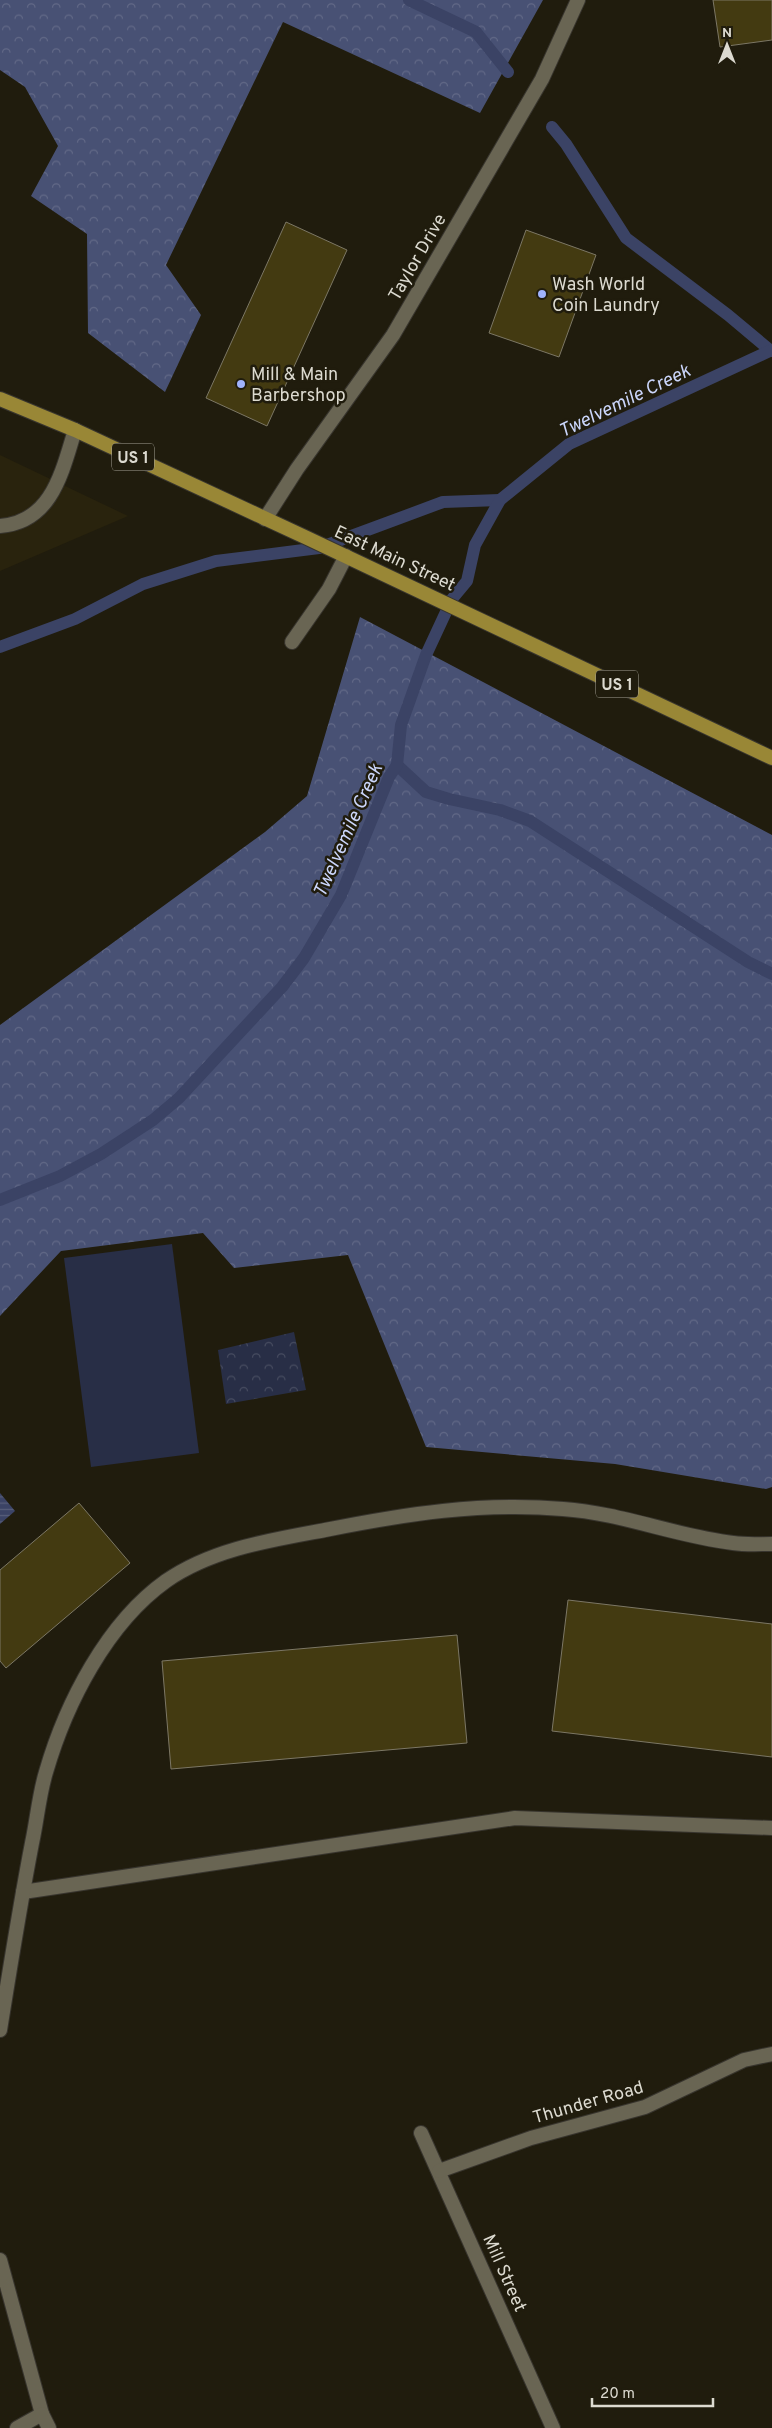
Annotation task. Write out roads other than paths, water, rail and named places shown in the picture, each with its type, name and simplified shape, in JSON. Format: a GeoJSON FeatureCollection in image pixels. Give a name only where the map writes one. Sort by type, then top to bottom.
{"type":"FeatureCollection","features":[{"type":"Feature","properties":{"kind":"main road","name":"East Main Street"},"geometry":{"type":"LineString","coordinates":[[0,399],[75,430],[305,536],[772,758]]}},
{"type":"Feature","properties":{"kind":"street","name":"Taylor Drive"},"geometry":{"type":"LineString","coordinates":[[266,519],[297,469],[393,335],[542,79],[578,0]]}},
{"type":"Feature","properties":{"kind":"street"},"geometry":{"type":"LineString","coordinates":[[0,526],[18,524],[42,506],[56,487],[75,430]]}},
{"type":"Feature","properties":{"kind":"street"},"geometry":{"type":"LineString","coordinates":[[292,642],[329,589],[346,556]]}},
{"type":"Feature","properties":{"kind":"street"},"geometry":{"type":"LineString","coordinates":[[0,2030],[46,1771],[74,1698],[104,1646],[135,1609],[167,1581],[208,1559],[251,1544],[406,1514],[463,1508],[563,1509],[605,1514],[690,1536],[726,1542],[772,1544]]}},
{"type":"Feature","properties":{"kind":"street"},"geometry":{"type":"LineString","coordinates":[[23,1892],[515,1818],[772,1828]]}},
{"type":"Feature","properties":{"kind":"street","name":"Thunder Road"},"geometry":{"type":"LineString","coordinates":[[439,2171],[531,2138],[645,2108],[744,2060],[772,2054]]}},
{"type":"Feature","properties":{"kind":"street","name":"Mill Street"},"geometry":{"type":"LineString","coordinates":[[421,2133],[553,2428]]}},
{"type":"Feature","properties":{"kind":"street"},"geometry":{"type":"LineString","coordinates":[[0,2260],[42,2414],[49,2428]]}},
{"type":"Feature","properties":{"kind":"street"},"geometry":{"type":"LineString","coordinates":[[17,2428],[42,2414]]}},
{"type":"Feature","properties":{"kind":"waterway"},"geometry":{"type":"LineString","coordinates":[[409,0],[476,32],[508,72]]}},
{"type":"Feature","properties":{"kind":"waterway"},"geometry":{"type":"LineString","coordinates":[[552,127],[566,144],[626,238],[728,315],[771,351]]}},
{"type":"Feature","properties":{"kind":"waterway","name":"Twelvemile Creek"},"geometry":{"type":"LineString","coordinates":[[0,1200],[60,1176],[101,1154],[153,1120],[179,1098],[282,987],[304,958],[341,895],[389,777],[397,765],[401,725],[426,655],[452,599],[467,581],[475,545],[500,500],[569,444],[772,350]]}},
{"type":"Feature","properties":{"kind":"waterway"},"geometry":{"type":"LineString","coordinates":[[0,647],[75,619],[143,584],[216,561],[319,548],[443,502],[500,500]]}},
{"type":"Feature","properties":{"kind":"waterway"},"geometry":{"type":"LineString","coordinates":[[397,765],[426,792],[500,810],[530,821],[748,962],[772,974]]}},
{"type":"Feature","properties":{"kind":"place","name":"Wash World Coin Laundry"},"geometry":{"type":"Point","coordinates":[542,294]}},
{"type":"Feature","properties":{"kind":"place","name":"Mill & Main Barbershop"},"geometry":{"type":"Point","coordinates":[241,384]}}]}
